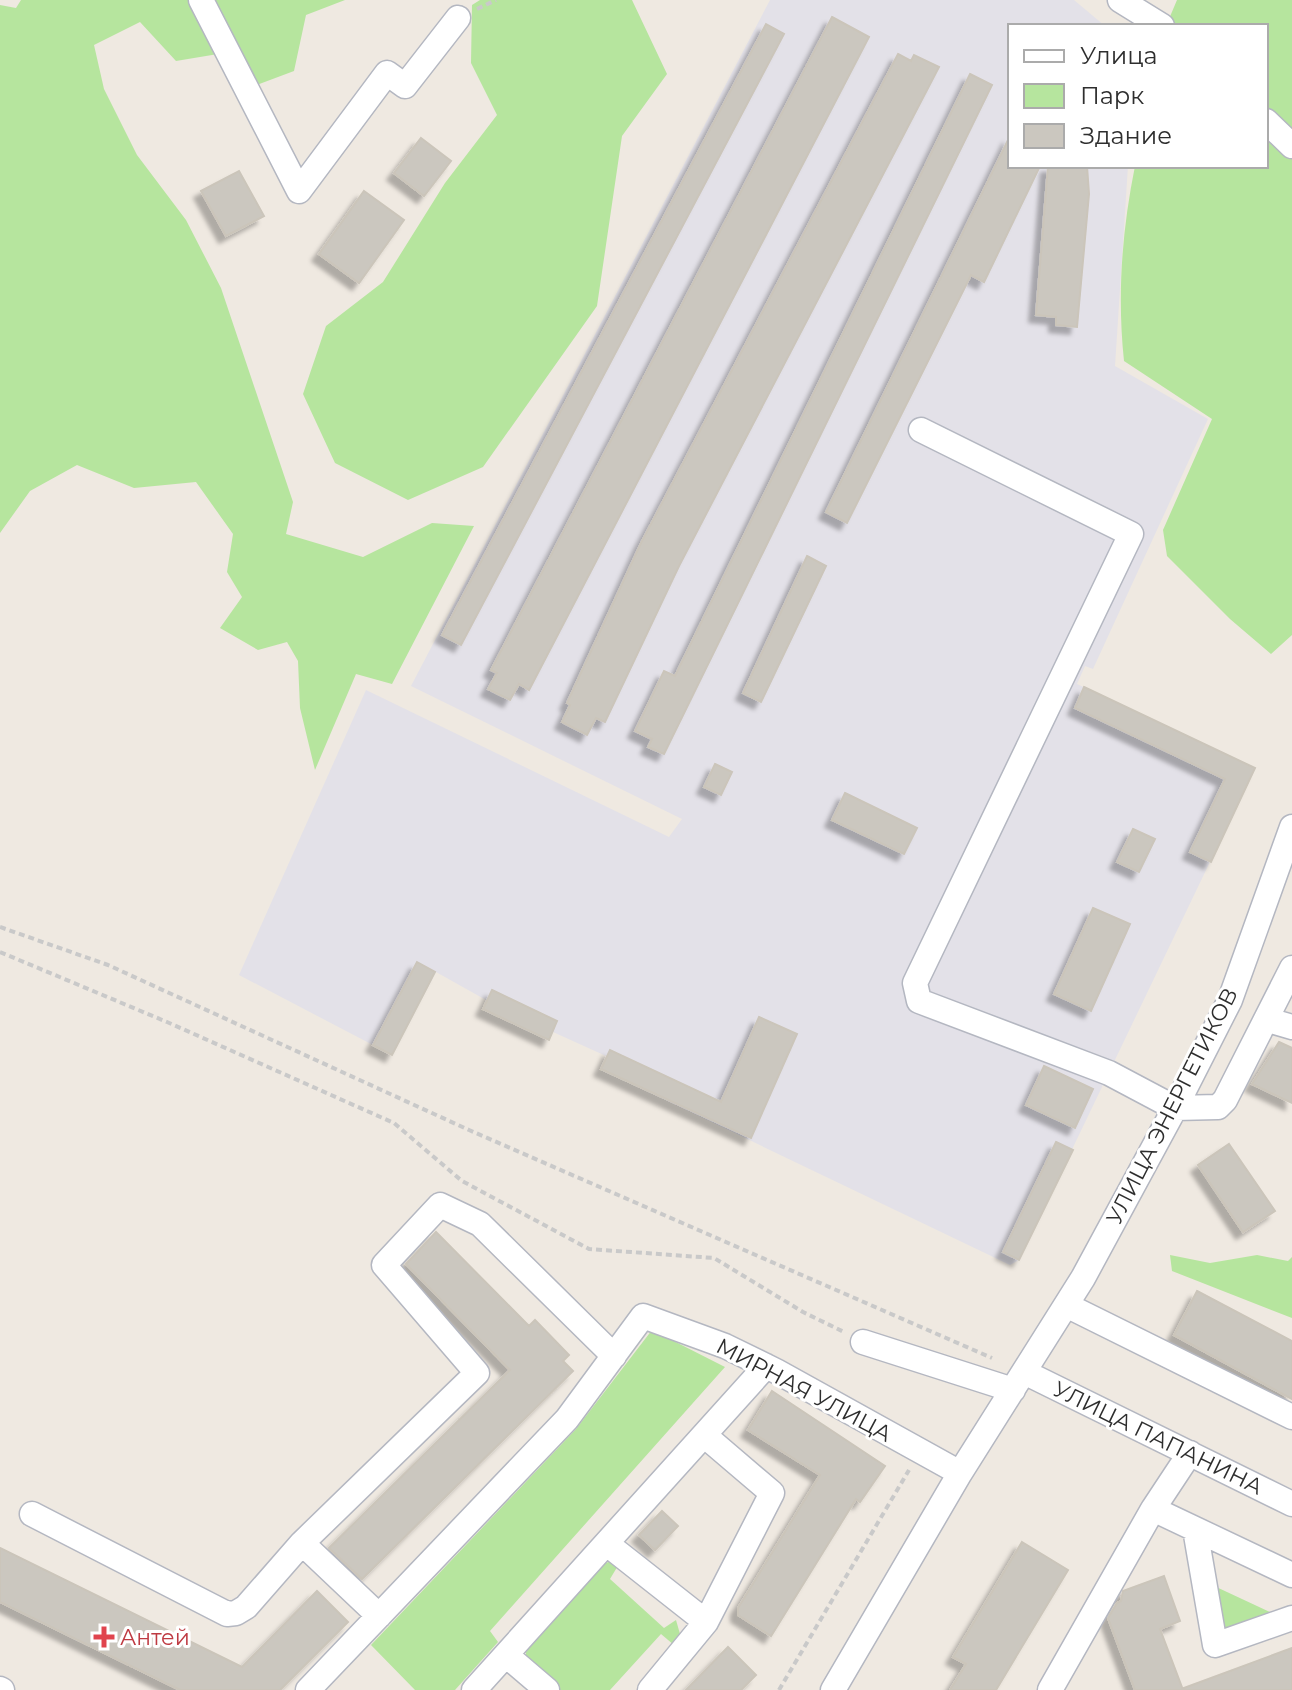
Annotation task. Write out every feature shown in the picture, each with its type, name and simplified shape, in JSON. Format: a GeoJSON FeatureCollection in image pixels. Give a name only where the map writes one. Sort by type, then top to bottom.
{"type":"FeatureCollection","features":[{"type":"Feature","properties":{"kind":"street"},"geometry":{"type":"LineString","coordinates":[[201,0],[299,191],[387,73],[405,86],[458,18]]}},
{"type":"Feature","properties":{"kind":"street"},"geometry":{"type":"LineString","coordinates":[[1120,0],[1159,24]]}},
{"type":"Feature","properties":{"kind":"street"},"geometry":{"type":"LineString","coordinates":[[1268,123],[1292,146]]}},
{"type":"Feature","properties":{"kind":"street"},"geometry":{"type":"LineString","coordinates":[[921,430],[1131,534],[915,983],[919,1001],[1109,1073],[1175,1108],[1222,1105],[1292,968]]}},
{"type":"Feature","properties":{"kind":"street","name":"УЛИЦА ЭНЕРГЕТИКОВ"},"geometry":{"type":"LineString","coordinates":[[1018,1381],[1066,1305],[1175,1108],[1230,1000],[1291,833]]}},
{"type":"Feature","properties":{"kind":"street"},"geometry":{"type":"LineString","coordinates":[[1268,1020],[1292,1027]]}},
{"type":"Feature","properties":{"kind":"street"},"geometry":{"type":"LineString","coordinates":[[32,1514],[227,1614],[246,1607],[302,1543],[477,1373],[384,1265],[440,1205],[480,1224],[614,1356]]}},
{"type":"Feature","properties":{"kind":"street"},"geometry":{"type":"LineString","coordinates":[[1066,1305],[1292,1417]]}},
{"type":"Feature","properties":{"kind":"street","name":"МИРНАЯ УЛИЦА"},"geometry":{"type":"LineString","coordinates":[[308,1690],[567,1419],[643,1316],[725,1346],[766,1366],[960,1473]]}},
{"type":"Feature","properties":{"kind":"street","name":"УЛИЦА ПАПАНИНА"},"geometry":{"type":"LineString","coordinates":[[863,1342],[1018,1381],[1190,1453],[1292,1504]]}},
{"type":"Feature","properties":{"kind":"street"},"geometry":{"type":"LineString","coordinates":[[474,1690],[766,1366]]}},
{"type":"Feature","properties":{"kind":"street"},"geometry":{"type":"LineString","coordinates":[[833,1690],[960,1473],[1018,1381]]}},
{"type":"Feature","properties":{"kind":"street"},"geometry":{"type":"LineString","coordinates":[[650,1690],[706,1622],[772,1493],[704,1435]]}},
{"type":"Feature","properties":{"kind":"street"},"geometry":{"type":"LineString","coordinates":[[1050,1690],[1153,1509],[1190,1453]]}},
{"type":"Feature","properties":{"kind":"street"},"geometry":{"type":"LineString","coordinates":[[1153,1509],[1292,1575]]}},
{"type":"Feature","properties":{"kind":"street"},"geometry":{"type":"LineString","coordinates":[[1195,1529],[1215,1645],[1292,1618]]}},
{"type":"Feature","properties":{"kind":"street"},"geometry":{"type":"LineString","coordinates":[[302,1543],[379,1616]]}},
{"type":"Feature","properties":{"kind":"street"},"geometry":{"type":"LineString","coordinates":[[607,1544],[706,1622]]}},
{"type":"Feature","properties":{"kind":"street"},"geometry":{"type":"LineString","coordinates":[[506,1655],[547,1690]]}},
{"type":"Feature","properties":{"kind":"path"},"geometry":{"type":"LineString","coordinates":[[0,927],[108,965],[1018,1381]]}},
{"type":"Feature","properties":{"kind":"path"},"geometry":{"type":"LineString","coordinates":[[0,952],[394,1123],[462,1181],[589,1249],[714,1258],[803,1312],[863,1342]]}},
{"type":"Feature","properties":{"kind":"path"},"geometry":{"type":"LineString","coordinates":[[779,1690],[920,1451]]}},
{"type":"Feature","properties":{"kind":"shaded area"},"geometry":{"type":"Polygon","coordinates":[[[770,0],[1074,0],[1103,24],[1008,24],[1008,168],[1128,168],[1115,366],[1208,419],[1093,669],[1085,666],[1077,684],[1255,768],[1019,1260],[1010,1265],[601,1069],[606,1056],[553,1032],[549,1040],[483,1009],[486,1000],[436,972],[392,1055],[239,975],[366,690],[669,837],[682,819],[411,686],[770,0]]]}},
{"type":"Feature","properties":{"kind":"green space"},"geometry":{"type":"Polygon","coordinates":[[[21,0],[345,0],[306,15],[294,71],[254,86],[236,51],[176,61],[140,22],[94,45],[104,89],[137,155],[186,220],[221,288],[293,502],[286,534],[363,557],[432,523],[474,526],[392,684],[356,674],[315,770],[300,708],[298,661],[287,642],[258,650],[220,628],[242,597],[227,572],[233,534],[196,482],[134,488],[77,465],[30,491],[0,533],[0,5],[16,8],[21,0]]]}},
{"type":"Feature","properties":{"kind":"green space"},"geometry":{"type":"Polygon","coordinates":[[[480,0],[632,0],[667,74],[622,136],[597,306],[483,467],[408,500],[335,463],[303,394],[326,326],[383,282],[445,183],[497,115],[471,63],[472,5],[480,0]]]}},
{"type":"Feature","properties":{"kind":"green space"},"geometry":{"type":"Polygon","coordinates":[[[1177,0],[1292,0],[1292,635],[1271,654],[1230,619],[1167,556],[1163,530],[1212,419],[1124,361],[1121,311],[1122,263],[1135,168],[1268,168],[1268,24],[1167,24],[1177,0]]]}},
{"type":"Feature","properties":{"kind":"green space"},"geometry":{"type":"Polygon","coordinates":[[[1170,1255],[1210,1263],[1257,1255],[1288,1261],[1292,1257],[1292,1318],[1172,1271],[1170,1255]]]}},
{"type":"Feature","properties":{"kind":"green space"},"geometry":{"type":"Polygon","coordinates":[[[652,1330],[725,1367],[490,1631],[498,1642],[455,1690],[415,1690],[371,1645],[576,1429],[652,1330]]]}},
{"type":"Feature","properties":{"kind":"green space"},"geometry":{"type":"Polygon","coordinates":[[[611,1561],[619,1564],[610,1579],[664,1628],[676,1620],[680,1634],[674,1645],[661,1634],[610,1690],[560,1690],[526,1658],[526,1647],[601,1565],[611,1561]]]}},
{"type":"Feature","properties":{"kind":"green space"},"geometry":{"type":"Polygon","coordinates":[[[1212,1585],[1285,1619],[1226,1631],[1212,1585]]]}},
{"type":"Feature","properties":{"kind":"building"},"geometry":{"type":"Polygon","coordinates":[[[832,17],[869,37],[529,690],[519,684],[510,700],[488,689],[497,673],[491,670],[832,17]]]}},
{"type":"Feature","properties":{"kind":"building"},"geometry":{"type":"Polygon","coordinates":[[[766,24],[784,34],[461,645],[442,635],[766,24]]]}},
{"type":"Feature","properties":{"kind":"building"},"geometry":{"type":"Polygon","coordinates":[[[898,54],[911,61],[914,55],[939,67],[679,566],[605,722],[596,718],[587,735],[562,722],[570,705],[567,703],[641,543],[898,54]]]}},
{"type":"Feature","properties":{"kind":"building"},"geometry":{"type":"Polygon","coordinates":[[[970,74],[992,85],[664,754],[648,747],[652,739],[635,731],[664,671],[675,676],[970,74]]]}},
{"type":"Feature","properties":{"kind":"building"},"geometry":{"type":"Polygon","coordinates":[[[421,138],[451,161],[424,196],[394,173],[421,138]]]}},
{"type":"Feature","properties":{"kind":"building"},"geometry":{"type":"Polygon","coordinates":[[[1008,140],[1008,168],[1039,168],[984,282],[971,275],[847,523],[826,512],[1008,140]]]}},
{"type":"Feature","properties":{"kind":"building"},"geometry":{"type":"Polygon","coordinates":[[[1048,168],[1087,168],[1089,194],[1077,327],[1056,325],[1056,317],[1036,315],[1048,168]]]}},
{"type":"Feature","properties":{"kind":"building"},"geometry":{"type":"Polygon","coordinates":[[[239,171],[264,216],[226,236],[201,191],[239,171]]]}},
{"type":"Feature","properties":{"kind":"building"},"geometry":{"type":"Polygon","coordinates":[[[364,191],[404,220],[359,283],[319,254],[364,191]]]}},
{"type":"Feature","properties":{"kind":"building"},"geometry":{"type":"Polygon","coordinates":[[[807,556],[826,566],[761,702],[743,693],[807,556]]]}},
{"type":"Feature","properties":{"kind":"building"},"geometry":{"type":"Polygon","coordinates":[[[1084,687],[1255,768],[1211,862],[1190,852],[1225,779],[1075,708],[1084,687]]]}},
{"type":"Feature","properties":{"kind":"building"},"geometry":{"type":"Polygon","coordinates":[[[715,764],[732,772],[721,795],[704,787],[715,764]]]}},
{"type":"Feature","properties":{"kind":"building"},"geometry":{"type":"Polygon","coordinates":[[[845,793],[917,828],[904,854],[832,820],[845,793]]]}},
{"type":"Feature","properties":{"kind":"building"},"geometry":{"type":"Polygon","coordinates":[[[1133,829],[1155,839],[1139,872],[1117,862],[1133,829]]]}},
{"type":"Feature","properties":{"kind":"building"},"geometry":{"type":"Polygon","coordinates":[[[1093,908],[1130,924],[1091,1011],[1054,994],[1093,908]]]}},
{"type":"Feature","properties":{"kind":"building"},"geometry":{"type":"Polygon","coordinates":[[[417,962],[435,972],[392,1055],[373,1045],[417,962]]]}},
{"type":"Feature","properties":{"kind":"building"},"geometry":{"type":"Polygon","coordinates":[[[492,990],[557,1021],[549,1040],[483,1009],[492,990]]]}},
{"type":"Feature","properties":{"kind":"building"},"geometry":{"type":"Polygon","coordinates":[[[759,1017],[797,1034],[751,1138],[601,1069],[610,1050],[721,1102],[759,1017]]]}},
{"type":"Feature","properties":{"kind":"building"},"geometry":{"type":"Polygon","coordinates":[[[1279,1042],[1292,1048],[1292,1103],[1252,1084],[1279,1042]]]}},
{"type":"Feature","properties":{"kind":"building"},"geometry":{"type":"Polygon","coordinates":[[[1044,1066],[1093,1089],[1075,1128],[1026,1105],[1044,1066]]]}},
{"type":"Feature","properties":{"kind":"building"},"geometry":{"type":"Polygon","coordinates":[[[1056,1142],[1073,1150],[1019,1260],[1003,1252],[1056,1142]]]}},
{"type":"Feature","properties":{"kind":"building"},"geometry":{"type":"Polygon","coordinates":[[[1229,1144],[1275,1211],[1243,1232],[1198,1165],[1229,1144]]]}},
{"type":"Feature","properties":{"kind":"building"},"geometry":{"type":"Polygon","coordinates":[[[436,1232],[529,1326],[535,1320],[569,1355],[563,1361],[573,1371],[362,1579],[329,1548],[510,1370],[406,1264],[436,1232]]]}},
{"type":"Feature","properties":{"kind":"building"},"geometry":{"type":"Polygon","coordinates":[[[1197,1291],[1292,1341],[1292,1399],[1174,1335],[1197,1291]]]}},
{"type":"Feature","properties":{"kind":"building"},"geometry":{"type":"Polygon","coordinates":[[[772,1391],[885,1466],[860,1502],[856,1499],[771,1636],[738,1615],[738,1608],[820,1475],[748,1430],[772,1391]]]}},
{"type":"Feature","properties":{"kind":"building"},"geometry":{"type":"Polygon","coordinates":[[[662,1511],[678,1526],[655,1550],[639,1535],[662,1511]]]}},
{"type":"Feature","properties":{"kind":"building"},"geometry":{"type":"Polygon","coordinates":[[[1022,1542],[1068,1570],[996,1690],[950,1690],[966,1664],[953,1657],[1022,1542]]]}},
{"type":"Feature","properties":{"kind":"building"},"geometry":{"type":"Polygon","coordinates":[[[0,1548],[242,1667],[317,1591],[348,1622],[280,1690],[180,1690],[0,1602],[0,1548]]]}},
{"type":"Feature","properties":{"kind":"building"},"geometry":{"type":"Polygon","coordinates":[[[1164,1576],[1180,1621],[1160,1629],[1183,1690],[1135,1690],[1108,1618],[1121,1601],[1123,1591],[1164,1576]]]}},
{"type":"Feature","properties":{"kind":"building"},"geometry":{"type":"Polygon","coordinates":[[[728,1647],[756,1675],[741,1690],[686,1690],[728,1647]]]}},
{"type":"Feature","properties":{"kind":"building"},"geometry":{"type":"Polygon","coordinates":[[[1292,1648],[1292,1690],[1184,1690],[1184,1688],[1292,1648]]]}},
{"type":"Feature","properties":{"kind":"place","name":"Антей"},"geometry":{"type":"Point","coordinates":[104,1637]}}]}
